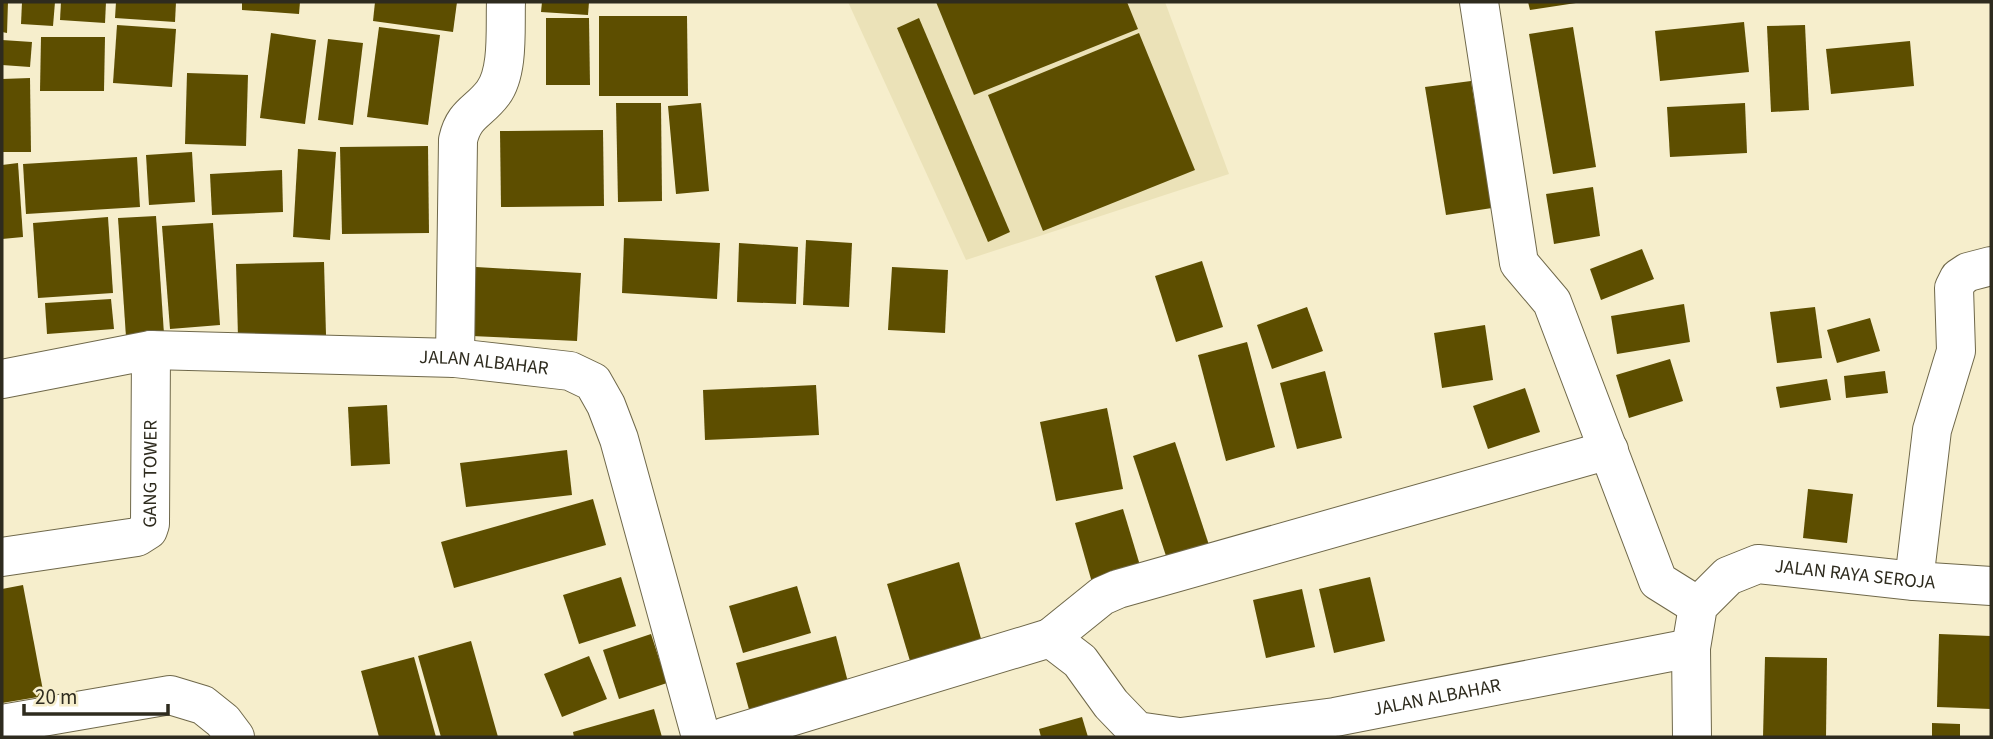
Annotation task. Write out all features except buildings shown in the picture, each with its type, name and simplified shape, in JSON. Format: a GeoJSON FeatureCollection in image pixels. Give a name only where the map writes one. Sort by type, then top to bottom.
{"type":"FeatureCollection","features":[{"type":"Feature","properties":{"kind":"street"},"geometry":{"type":"LineString","coordinates":[[454,358],[458,140],[461,127],[468,116],[493,93],[503,75],[506,2]]}},
{"type":"Feature","properties":{"kind":"street"},"geometry":{"type":"LineString","coordinates":[[1479,2],[1519,263],[1552,302],[1658,581],[1698,606],[1691,648],[1692,737]]}},
{"type":"Feature","properties":{"kind":"street"},"geometry":{"type":"LineString","coordinates":[[1914,581],[1933,430],[1956,351],[1954,288],[1959,278],[1968,272],[1991,266]]}},
{"type":"Feature","properties":{"kind":"street","name":"JALAN ALBAHAR"},"geometry":{"type":"LineString","coordinates":[[6,370],[151,350],[454,358],[570,371],[593,382],[606,405],[619,439],[701,737]]}},
{"type":"Feature","properties":{"kind":"street","name":"GANG TOWER"},"geometry":{"type":"LineString","coordinates":[[2,557],[137,537],[148,530],[151,350]]}},
{"type":"Feature","properties":{"kind":"street"},"geometry":{"type":"LineString","coordinates":[[724,737],[1050,638],[1102,596],[1118,589],[1609,450]]}},
{"type":"Feature","properties":{"kind":"street","name":"JALAN RAYA SEROJA"},"geometry":{"type":"LineString","coordinates":[[1698,606],[1728,576],[1758,564],[1914,581],[1991,586]]}},
{"type":"Feature","properties":{"kind":"street","name":"JALAN ALBAHAR"},"geometry":{"type":"LineString","coordinates":[[1050,638],[1080,661],[1111,704],[1137,731],[1180,737],[1336,727],[1691,648]]}},
{"type":"Feature","properties":{"kind":"street"},"geometry":{"type":"LineString","coordinates":[[2,724],[170,695],[203,705],[223,721],[235,737]]}},
{"type":"Feature","properties":{"kind":"shaded area"},"geometry":{"type":"Polygon","coordinates":[[[848,2],[1165,2],[1229,174],[966,260],[848,2]]]}}]}
